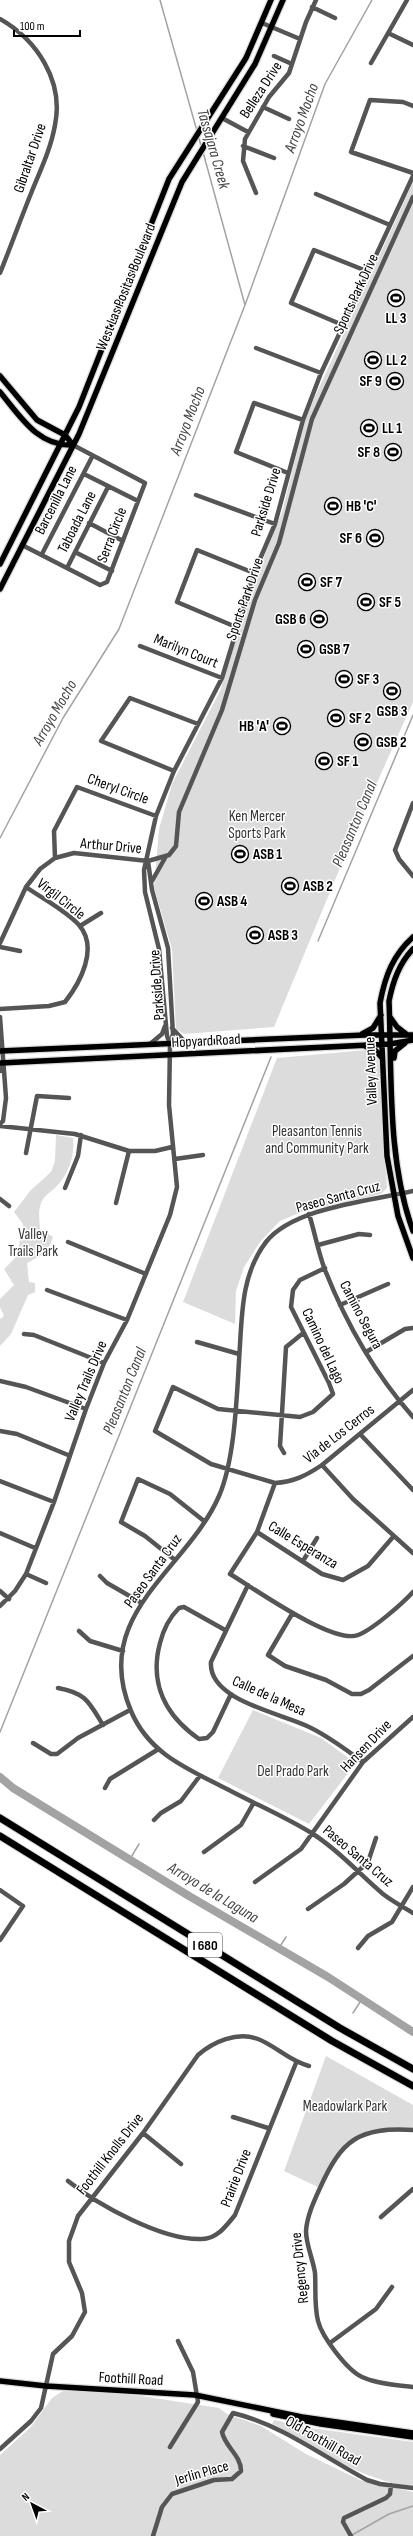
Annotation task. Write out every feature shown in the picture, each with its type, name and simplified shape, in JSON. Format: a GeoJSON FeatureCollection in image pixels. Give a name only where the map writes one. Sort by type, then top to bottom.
{"type":"FeatureCollection","features":[{"type":"Feature","properties":{"kind":"highway","name":"I 680"},"geometry":{"type":"LineString","coordinates":[[0,1818],[340,2028],[413,2069]]}},
{"type":"Feature","properties":{"kind":"highway","name":"I 680"},"geometry":{"type":"LineString","coordinates":[[0,1836],[332,2041],[413,2086]]}},
{"type":"Feature","properties":{"kind":"main road","name":"West Las Positas Boulevard"},"geometry":{"type":"LineString","coordinates":[[0,564],[65,435],[158,204],[175,167],[239,70],[262,23],[271,0]]}},
{"type":"Feature","properties":{"kind":"main road","name":"West Las Positas Boulevard"},"geometry":{"type":"LineString","coordinates":[[0,589],[73,446],[173,202],[198,153],[222,118],[255,64],[283,0]]}},
{"type":"Feature","properties":{"kind":"main road"},"geometry":{"type":"LineString","coordinates":[[0,376],[37,420],[65,435],[73,446]]}},
{"type":"Feature","properties":{"kind":"main road"},"geometry":{"type":"LineString","coordinates":[[0,392],[30,428],[42,437],[60,446],[73,446]]}},
{"type":"Feature","properties":{"kind":"main road","name":"Valley Avenue"},"geometry":{"type":"LineString","coordinates":[[413,937],[396,956],[384,981],[381,1015],[387,1156],[398,1216],[413,1258]]}},
{"type":"Feature","properties":{"kind":"main road","name":"Valley Avenue"},"geometry":{"type":"LineString","coordinates":[[413,949],[403,960],[393,981],[389,1001],[396,1154],[402,1193],[413,1231]]}},
{"type":"Feature","properties":{"kind":"main road"},"geometry":{"type":"LineString","coordinates":[[361,1035],[373,1028],[381,1015]]}},
{"type":"Feature","properties":{"kind":"main road"},"geometry":{"type":"LineString","coordinates":[[389,1015],[396,1027],[406,1034]]}},
{"type":"Feature","properties":{"kind":"main road","name":"Hopyard Road"},"geometry":{"type":"LineString","coordinates":[[1,1051],[382,1034],[413,1035]]}},
{"type":"Feature","properties":{"kind":"main road","name":"Hopyard Road"},"geometry":{"type":"LineString","coordinates":[[1,1063],[170,1056],[390,1044],[405,1043],[413,1040]]}},
{"type":"Feature","properties":{"kind":"main road"},"geometry":{"type":"LineString","coordinates":[[391,1066],[395,1051],[405,1043]]}},
{"type":"Feature","properties":{"kind":"main road"},"geometry":{"type":"LineString","coordinates":[[363,1045],[376,1051],[382,1058]]}},
{"type":"Feature","properties":{"kind":"main road","name":"Foothill Road"},"geometry":{"type":"LineString","coordinates":[[0,2381],[46,2386],[195,2395],[231,2401],[302,2421],[413,2437]]}},
{"type":"Feature","properties":{"kind":"main road","name":"Foothill Road"},"geometry":{"type":"LineString","coordinates":[[259,2409],[413,2433]]}},
{"type":"Feature","properties":{"kind":"street","name":"Belleza Drive"},"geometry":{"type":"LineString","coordinates":[[256,193],[245,172],[243,146],[248,132],[263,107],[284,81],[292,64],[312,6],[316,0]]}},
{"type":"Feature","properties":{"kind":"street"},"geometry":{"type":"LineString","coordinates":[[371,62],[407,0]]}},
{"type":"Feature","properties":{"kind":"street"},"geometry":{"type":"LineString","coordinates":[[312,6],[335,18]]}},
{"type":"Feature","properties":{"kind":"street","name":"Gibraltar Drive"},"geometry":{"type":"LineString","coordinates":[[0,19],[18,31],[41,56],[52,80],[57,114],[52,140],[0,273]]}},
{"type":"Feature","properties":{"kind":"street"},"geometry":{"type":"LineString","coordinates":[[262,23],[300,39]]}},
{"type":"Feature","properties":{"kind":"street"},"geometry":{"type":"LineString","coordinates":[[388,33],[413,45]]}},
{"type":"Feature","properties":{"kind":"street"},"geometry":{"type":"LineString","coordinates":[[274,56],[292,64]]}},
{"type":"Feature","properties":{"kind":"street"},"geometry":{"type":"LineString","coordinates":[[413,106],[403,102],[370,100],[351,152],[413,173]]}},
{"type":"Feature","properties":{"kind":"street"},"geometry":{"type":"LineString","coordinates":[[263,107],[289,119]]}},
{"type":"Feature","properties":{"kind":"street"},"geometry":{"type":"LineString","coordinates":[[222,118],[248,132]]}},
{"type":"Feature","properties":{"kind":"street"},"geometry":{"type":"LineString","coordinates":[[243,146],[274,158]]}},
{"type":"Feature","properties":{"kind":"street","name":"Parkside Drive"},"geometry":{"type":"LineString","coordinates":[[170,1044],[166,1024],[159,949],[145,892],[144,870],[148,861],[156,816],[174,771],[222,678],[236,627],[254,573],[276,524],[288,473],[303,420],[321,373],[413,176]]}},
{"type":"Feature","properties":{"kind":"street"},"geometry":{"type":"LineString","coordinates":[[316,194],[390,225]]}},
{"type":"Feature","properties":{"kind":"street","name":"Sports Park Drive"},"geometry":{"type":"LineString","coordinates":[[152,883],[165,858],[172,851],[177,842],[179,812],[219,716],[255,600],[279,543],[312,419],[413,197]]}},
{"type":"Feature","properties":{"kind":"street"},"geometry":{"type":"LineString","coordinates":[[344,326],[291,304],[314,250],[369,272]]}},
{"type":"Feature","properties":{"kind":"street"},"geometry":{"type":"LineString","coordinates":[[256,348],[321,373]]}},
{"type":"Feature","properties":{"kind":"street"},"geometry":{"type":"LineString","coordinates":[[288,473],[236,452],[254,403],[303,420]]}},
{"type":"Feature","properties":{"kind":"street","name":"Serra Circle"},"geometry":{"type":"LineString","coordinates":[[22,545],[100,585],[107,582],[145,483],[73,446]]}},
{"type":"Feature","properties":{"kind":"street","name":"Barcenilla Lane"},"geometry":{"type":"LineString","coordinates":[[42,554],[92,457]]}},
{"type":"Feature","properties":{"kind":"street"},"geometry":{"type":"LineString","coordinates":[[84,474],[138,501]]}},
{"type":"Feature","properties":{"kind":"street","name":"Taboada Lane"},"geometry":{"type":"LineString","coordinates":[[67,568],[108,487]]}},
{"type":"Feature","properties":{"kind":"street"},"geometry":{"type":"LineString","coordinates":[[196,495],[276,524]]}},
{"type":"Feature","properties":{"kind":"street"},"geometry":{"type":"LineString","coordinates":[[89,524],[123,541]]}},
{"type":"Feature","properties":{"kind":"street"},"geometry":{"type":"LineString","coordinates":[[236,627],[177,602],[197,550],[254,573]]}},
{"type":"Feature","properties":{"kind":"street"},"geometry":{"type":"LineString","coordinates":[[75,552],[112,570]]}},
{"type":"Feature","properties":{"kind":"street","name":"Marilyn Court"},"geometry":{"type":"LineString","coordinates":[[140,646],[222,678]]}},
{"type":"Feature","properties":{"kind":"street"},"geometry":{"type":"LineString","coordinates":[[174,771],[101,741],[130,698],[198,724]]}},
{"type":"Feature","properties":{"kind":"street","name":"Cheryl Circle"},"geometry":{"type":"LineString","coordinates":[[55,858],[54,831],[77,787],[156,816]]}},
{"type":"Feature","properties":{"kind":"street"},"geometry":{"type":"LineString","coordinates":[[413,803],[395,850],[399,859],[413,876]]}},
{"type":"Feature","properties":{"kind":"street","name":"Arthur Drive"},"geometry":{"type":"LineString","coordinates":[[0,943],[26,887],[40,869],[55,858],[74,854],[148,861]]}},
{"type":"Feature","properties":{"kind":"street"},"geometry":{"type":"LineString","coordinates":[[148,861],[165,858]]}},
{"type":"Feature","properties":{"kind":"street","name":"Parkside Drive"},"geometry":{"type":"LineString","coordinates":[[148,861],[168,948],[172,1028],[170,1044]]}},
{"type":"Feature","properties":{"kind":"street","name":"Virgil Circle"},"geometry":{"type":"LineString","coordinates":[[0,1009],[49,1006],[65,1002],[82,977],[86,962],[87,945],[80,926],[26,887]]}},
{"type":"Feature","properties":{"kind":"street"},"geometry":{"type":"LineString","coordinates":[[80,926],[101,912]]}},
{"type":"Feature","properties":{"kind":"street"},"geometry":{"type":"LineString","coordinates":[[0,948],[20,951]]}},
{"type":"Feature","properties":{"kind":"street"},"geometry":{"type":"LineString","coordinates":[[0,1017],[0,1071]]}},
{"type":"Feature","properties":{"kind":"street"},"geometry":{"type":"LineString","coordinates":[[149,1045],[162,1034],[166,1024]]}},
{"type":"Feature","properties":{"kind":"street"},"geometry":{"type":"LineString","coordinates":[[172,1028],[186,1043]]}},
{"type":"Feature","properties":{"kind":"street","name":"Valley Trails Drive"},"geometry":{"type":"LineString","coordinates":[[0,1606],[9,1599],[26,1574],[54,1502],[68,1455],[104,1363],[127,1320],[175,1199],[177,1187],[169,1105],[170,1044]]}},
{"type":"Feature","properties":{"kind":"street"},"geometry":{"type":"LineString","coordinates":[[1,1063],[6,1098],[3,1121],[0,1125],[30,1130],[81,1135],[129,1152],[155,1151],[172,1146]]}},
{"type":"Feature","properties":{"kind":"street"},"geometry":{"type":"LineString","coordinates":[[26,1153],[37,1096],[69,1098]]}},
{"type":"Feature","properties":{"kind":"street"},"geometry":{"type":"LineString","coordinates":[[65,1188],[78,1156],[81,1135]]}},
{"type":"Feature","properties":{"kind":"street"},"geometry":{"type":"LineString","coordinates":[[116,1204],[129,1152]]}},
{"type":"Feature","properties":{"kind":"street"},"geometry":{"type":"LineString","coordinates":[[175,1159],[203,1155]]}},
{"type":"Feature","properties":{"kind":"street","name":"Paseo Santa Cruz"},"geometry":{"type":"LineString","coordinates":[[413,1191],[309,1214],[290,1223],[268,1240],[252,1266],[244,1294],[234,1411],[227,1469],[219,1496],[204,1521],[140,1602],[130,1623],[122,1651],[123,1682],[130,1710],[144,1735],[157,1750],[199,1777],[312,1834],[344,1856],[383,1894],[413,1913]]}},
{"type":"Feature","properties":{"kind":"street"},"geometry":{"type":"LineString","coordinates":[[0,1199],[9,1206]]}},
{"type":"Feature","properties":{"kind":"street","name":"Camino Segura"},"geometry":{"type":"LineString","coordinates":[[309,1214],[325,1268],[340,1305],[366,1352],[399,1401],[413,1417]]}},
{"type":"Feature","properties":{"kind":"street"},"geometry":{"type":"LineString","coordinates":[[318,1245],[359,1234],[370,1235]]}},
{"type":"Feature","properties":{"kind":"street"},"geometry":{"type":"LineString","coordinates":[[68,1242],[146,1274]]}},
{"type":"Feature","properties":{"kind":"street","name":"Camino del Lago"},"geometry":{"type":"LineString","coordinates":[[227,1469],[211,1464],[155,1431],[173,1387],[218,1409],[282,1416],[306,1416],[314,1412],[333,1394],[302,1334],[291,1307],[293,1290],[304,1277],[325,1268]]}},
{"type":"Feature","properties":{"kind":"street"},"geometry":{"type":"LineString","coordinates":[[340,1305],[388,1284]]}},
{"type":"Feature","properties":{"kind":"street"},"geometry":{"type":"LineString","coordinates":[[47,1290],[127,1320]]}},
{"type":"Feature","properties":{"kind":"street"},"geometry":{"type":"LineString","coordinates":[[366,1352],[405,1329],[413,1328]]}},
{"type":"Feature","properties":{"kind":"street"},"geometry":{"type":"LineString","coordinates":[[24,1334],[34,1335],[104,1363]]}},
{"type":"Feature","properties":{"kind":"street"},"geometry":{"type":"LineString","coordinates":[[284,1453],[280,1446],[286,1347],[302,1334]]}},
{"type":"Feature","properties":{"kind":"street"},"geometry":{"type":"LineString","coordinates":[[197,1342],[239,1354]]}},
{"type":"Feature","properties":{"kind":"street"},"geometry":{"type":"LineString","coordinates":[[0,1381],[26,1386],[86,1409]]}},
{"type":"Feature","properties":{"kind":"street","name":"Via de Los Cerros"},"geometry":{"type":"LineString","coordinates":[[227,1469],[275,1483],[298,1479],[322,1465],[413,1390]]}},
{"type":"Feature","properties":{"kind":"street"},"geometry":{"type":"LineString","coordinates":[[0,1431],[17,1434],[68,1455]]}},
{"type":"Feature","properties":{"kind":"street"},"geometry":{"type":"LineString","coordinates":[[360,1434],[413,1490]]}},
{"type":"Feature","properties":{"kind":"street"},"geometry":{"type":"LineString","coordinates":[[322,1465],[353,1499],[393,1537],[413,1553]]}},
{"type":"Feature","properties":{"kind":"street"},"geometry":{"type":"LineString","coordinates":[[174,1560],[145,1536],[121,1522],[138,1479],[170,1494],[204,1521]]}},
{"type":"Feature","properties":{"kind":"street"},"geometry":{"type":"LineString","coordinates":[[0,1481],[54,1502]]}},
{"type":"Feature","properties":{"kind":"street"},"geometry":{"type":"LineString","coordinates":[[275,1483],[257,1532],[230,1574],[292,1614],[309,1622],[353,1636],[360,1634],[402,1604],[413,1592]]}},
{"type":"Feature","properties":{"kind":"street","name":"Calle Esperanza"},"geometry":{"type":"LineString","coordinates":[[257,1532],[322,1574],[343,1580],[368,1566],[393,1537]]}},
{"type":"Feature","properties":{"kind":"street"},"geometry":{"type":"LineString","coordinates":[[0,1533],[35,1548]]}},
{"type":"Feature","properties":{"kind":"street"},"geometry":{"type":"LineString","coordinates":[[303,1561],[317,1538]]}},
{"type":"Feature","properties":{"kind":"street"},"geometry":{"type":"LineString","coordinates":[[26,1574],[46,1583]]}},
{"type":"Feature","properties":{"kind":"street"},"geometry":{"type":"LineString","coordinates":[[100,1576],[107,1583],[140,1602]]}},
{"type":"Feature","properties":{"kind":"street","name":"Calle de la Mesa"},"geometry":{"type":"LineString","coordinates":[[248,1585],[225,1630],[211,1662],[210,1669],[216,1683],[231,1694],[266,1711],[306,1725],[338,1743],[363,1762]]}},
{"type":"Feature","properties":{"kind":"street"},"geometry":{"type":"LineString","coordinates":[[0,1591],[9,1599]]}},
{"type":"Feature","properties":{"kind":"street"},"geometry":{"type":"LineString","coordinates":[[225,1630],[184,1607],[179,1608],[164,1630],[156,1658],[156,1669],[158,1687],[169,1712],[181,1725],[199,1739],[207,1738],[213,1732],[231,1694]]}},
{"type":"Feature","properties":{"kind":"street"},"geometry":{"type":"LineString","coordinates":[[292,1614],[268,1655],[285,1666],[326,1680],[352,1694],[361,1694],[369,1690],[413,1656]]}},
{"type":"Feature","properties":{"kind":"street"},"geometry":{"type":"LineString","coordinates":[[79,1631],[90,1641],[122,1651]]}},
{"type":"Feature","properties":{"kind":"street"},"geometry":{"type":"LineString","coordinates":[[58,1688],[82,1695],[89,1702],[102,1725]]}},
{"type":"Feature","properties":{"kind":"street"},"geometry":{"type":"LineString","coordinates":[[33,1743],[51,1754],[57,1754],[78,1738],[130,1710]]}},
{"type":"Feature","properties":{"kind":"street","name":"Hansen Drive"},"geometry":{"type":"LineString","coordinates":[[256,1882],[302,1849],[332,1803],[363,1762],[413,1717]]}},
{"type":"Feature","properties":{"kind":"street"},"geometry":{"type":"LineString","coordinates":[[105,1788],[110,1779],[157,1750]]}},
{"type":"Feature","properties":{"kind":"street"},"geometry":{"type":"LineString","coordinates":[[154,1820],[181,1801],[199,1777]]}},
{"type":"Feature","properties":{"kind":"street"},"geometry":{"type":"LineString","coordinates":[[204,1852],[241,1825],[253,1804]]}},
{"type":"Feature","properties":{"kind":"street"},"geometry":{"type":"LineString","coordinates":[[308,1909],[359,1870],[370,1858],[376,1838]]}},
{"type":"Feature","properties":{"kind":"street"},"geometry":{"type":"LineString","coordinates":[[358,1948],[368,1936],[392,1922],[400,1905],[413,1887]]}},
{"type":"Feature","properties":{"kind":"street"},"geometry":{"type":"LineString","coordinates":[[0,1890],[24,1906],[0,1940]]}},
{"type":"Feature","properties":{"kind":"street","name":"Foothill Knolls Drive"},"geometry":{"type":"LineString","coordinates":[[0,2449],[39,2411],[44,2403],[53,2354],[72,2336],[85,2312],[82,2293],[69,2262],[69,2240],[78,2216],[143,2133],[198,2055],[222,2039],[237,2037],[257,2038],[296,2063],[309,2066]]}},
{"type":"Feature","properties":{"kind":"street","name":"Prairie Drive"},"geometry":{"type":"LineString","coordinates":[[68,2181],[91,2199],[115,2213],[172,2234],[202,2239],[222,2232],[235,2215],[268,2128],[296,2063]]}},
{"type":"Feature","properties":{"kind":"street"},"geometry":{"type":"LineString","coordinates":[[233,2117],[268,2128]]}},
{"type":"Feature","properties":{"kind":"street","name":"Regency Drive"},"geometry":{"type":"LineString","coordinates":[[413,2130],[389,2129],[358,2136],[335,2157],[314,2200],[306,2232],[315,2271],[318,2321],[330,2343],[346,2364],[362,2378],[413,2387]]}},
{"type":"Feature","properties":{"kind":"street"},"geometry":{"type":"LineString","coordinates":[[143,2133],[180,2164]]}},
{"type":"Feature","properties":{"kind":"street"},"geometry":{"type":"LineString","coordinates":[[381,2217],[413,2189]]}},
{"type":"Feature","properties":{"kind":"street"},"geometry":{"type":"LineString","coordinates":[[330,2343],[376,2310],[392,2287]]}},
{"type":"Feature","properties":{"kind":"street"},"geometry":{"type":"LineString","coordinates":[[170,2447],[198,2402],[195,2395],[193,2372],[178,2341]]}},
{"type":"Feature","properties":{"kind":"street"},"geometry":{"type":"LineString","coordinates":[[231,2401],[233,2413]]}},
{"type":"Feature","properties":{"kind":"street","name":"Old Foothill Road"},"geometry":{"type":"LineString","coordinates":[[233,2413],[260,2420],[278,2428],[367,2480],[391,2486],[413,2488]]}},
{"type":"Feature","properties":{"kind":"street","name":"Jerlin Place"},"geometry":{"type":"LineString","coordinates":[[153,2536],[162,2507],[172,2494],[214,2480],[232,2479],[241,2471],[238,2458],[223,2439],[222,2432],[233,2413]]}},
{"type":"Feature","properties":{"kind":"street"},"geometry":{"type":"LineString","coordinates":[[351,2536],[343,2522],[344,2518],[386,2498],[390,2494],[391,2486]]}},
{"type":"Feature","properties":{"kind":"green space","name":"Ken Mercer Sports Park"},"geometry":{"type":"Polygon","coordinates":[[[413,182],[413,702],[354,834],[274,1027],[184,1034],[176,1029],[172,949],[154,888],[159,829],[172,784],[220,691],[250,592],[282,512],[305,420],[413,182]]]}},
{"type":"Feature","properties":{"kind":"green space","name":"Pleasanton Tennis and Community Park"},"geometry":{"type":"Polygon","coordinates":[[[378,1049],[387,1188],[381,1194],[304,1211],[280,1221],[260,1242],[244,1267],[236,1291],[235,1324],[183,1302],[277,1058],[378,1049]]]}},
{"type":"Feature","properties":{"kind":"green space","name":"Valley Trails Park"},"geometry":{"type":"Polygon","coordinates":[[[56,1135],[73,1138],[73,1151],[68,1170],[57,1186],[44,1197],[40,1207],[40,1229],[53,1237],[49,1247],[43,1253],[27,1263],[29,1282],[35,1283],[35,1292],[28,1295],[11,1334],[0,1346],[0,1319],[4,1316],[0,1307],[0,1299],[14,1285],[4,1269],[19,1254],[23,1224],[14,1212],[31,1190],[51,1172],[55,1161],[56,1135]]]}},
{"type":"Feature","properties":{"kind":"green space","name":"Del Prado Park"},"geometry":{"type":"Polygon","coordinates":[[[253,1710],[321,1738],[354,1762],[352,1768],[309,1824],[218,1778],[253,1710]]]}},
{"type":"Feature","properties":{"kind":"green space","name":"Meadowlark Park"},"geometry":{"type":"Polygon","coordinates":[[[326,2056],[413,2105],[413,2131],[369,2133],[342,2150],[320,2188],[284,2171],[326,2056]]]}},
{"type":"Feature","properties":{"kind":"green space"},"geometry":{"type":"Polygon","coordinates":[[[63,2391],[122,2393],[219,2408],[227,2414],[261,2426],[306,2454],[360,2480],[413,2492],[413,2536],[0,2536],[0,2455],[30,2428],[52,2398],[63,2391]]]}},
{"type":"Feature","properties":{"kind":"green space"},"geometry":{"type":"Polygon","coordinates":[[[274,2420],[311,2428],[413,2442],[413,2486],[393,2483],[357,2471],[272,2424],[274,2420]]]}},
{"type":"Feature","properties":{"kind":"waterway","name":"Tassajara Creek"},"geometry":{"type":"LineString","coordinates":[[160,0],[197,131]]}},
{"type":"Feature","properties":{"kind":"waterway","name":"Arroyo Mocho"},"geometry":{"type":"LineString","coordinates":[[0,838],[63,718],[119,629],[245,305],[325,84],[372,0]]}},
{"type":"Feature","properties":{"kind":"waterway","name":"Tassajara Creek"},"geometry":{"type":"LineString","coordinates":[[199,137],[201,147]]}},
{"type":"Feature","properties":{"kind":"waterway","name":"Tassajara Creek"},"geometry":{"type":"LineString","coordinates":[[203,152],[245,305]]}},
{"type":"Feature","properties":{"kind":"waterway","name":"Pleasanton Canal"},"geometry":{"type":"LineString","coordinates":[[318,941],[413,715]]}},
{"type":"Feature","properties":{"kind":"waterway","name":"Pleasanton Canal"},"geometry":{"type":"LineString","coordinates":[[0,1732],[271,1057]]}},
{"type":"Feature","properties":{"kind":"waterway","name":"Arroyo de la Laguna"},"geometry":{"type":"LineString","coordinates":[[0,1777],[13,1788],[189,1896],[328,1977],[413,2032]]}},
{"type":"Feature","properties":{"kind":"waterway"},"geometry":{"type":"LineString","coordinates":[[130,1859],[139,1844]]}},
{"type":"Feature","properties":{"kind":"waterway"},"geometry":{"type":"LineString","coordinates":[[279,1948],[286,1937]]}},
{"type":"Feature","properties":{"kind":"waterway"},"geometry":{"type":"LineString","coordinates":[[353,2013],[362,1999]]}},
{"type":"Feature","properties":{"kind":"waterway"},"geometry":{"type":"LineString","coordinates":[[352,2535],[389,2514],[413,2506]]}},
{"type":"Feature","properties":{"kind":"place","name":"LL 3"},"geometry":{"type":"Point","coordinates":[396,298]}},
{"type":"Feature","properties":{"kind":"place","name":"LL 2"},"geometry":{"type":"Point","coordinates":[373,360]}},
{"type":"Feature","properties":{"kind":"place","name":"SF 9"},"geometry":{"type":"Point","coordinates":[395,381]}},
{"type":"Feature","properties":{"kind":"place","name":"LL 1"},"geometry":{"type":"Point","coordinates":[369,428]}},
{"type":"Feature","properties":{"kind":"place","name":"SF 8"},"geometry":{"type":"Point","coordinates":[393,452]}},
{"type":"Feature","properties":{"kind":"place","name":"HB 'C'"},"geometry":{"type":"Point","coordinates":[333,506]}},
{"type":"Feature","properties":{"kind":"place","name":"SF 6"},"geometry":{"type":"Point","coordinates":[375,538]}},
{"type":"Feature","properties":{"kind":"place","name":"SF 7"},"geometry":{"type":"Point","coordinates":[307,582]}},
{"type":"Feature","properties":{"kind":"place","name":"SF 5"},"geometry":{"type":"Point","coordinates":[366,602]}},
{"type":"Feature","properties":{"kind":"place","name":"GSB 6"},"geometry":{"type":"Point","coordinates":[319,619]}},
{"type":"Feature","properties":{"kind":"place","name":"GSB 7"},"geometry":{"type":"Point","coordinates":[306,649]}},
{"type":"Feature","properties":{"kind":"place","name":"SF 3"},"geometry":{"type":"Point","coordinates":[344,679]}},
{"type":"Feature","properties":{"kind":"place","name":"GSB 3"},"geometry":{"type":"Point","coordinates":[392,691]}},
{"type":"Feature","properties":{"kind":"place","name":"SF 2"},"geometry":{"type":"Point","coordinates":[336,718]}},
{"type":"Feature","properties":{"kind":"place","name":"HB 'A'"},"geometry":{"type":"Point","coordinates":[282,726]}},
{"type":"Feature","properties":{"kind":"place","name":"GSB 2"},"geometry":{"type":"Point","coordinates":[363,742]}},
{"type":"Feature","properties":{"kind":"place","name":"SF 1"},"geometry":{"type":"Point","coordinates":[324,761]}},
{"type":"Feature","properties":{"kind":"place","name":"ASB 1"},"geometry":{"type":"Point","coordinates":[240,854]}},
{"type":"Feature","properties":{"kind":"place","name":"ASB 2"},"geometry":{"type":"Point","coordinates":[290,886]}},
{"type":"Feature","properties":{"kind":"place","name":"ASB 4"},"geometry":{"type":"Point","coordinates":[204,901]}},
{"type":"Feature","properties":{"kind":"place","name":"ASB 3"},"geometry":{"type":"Point","coordinates":[255,935]}}]}
